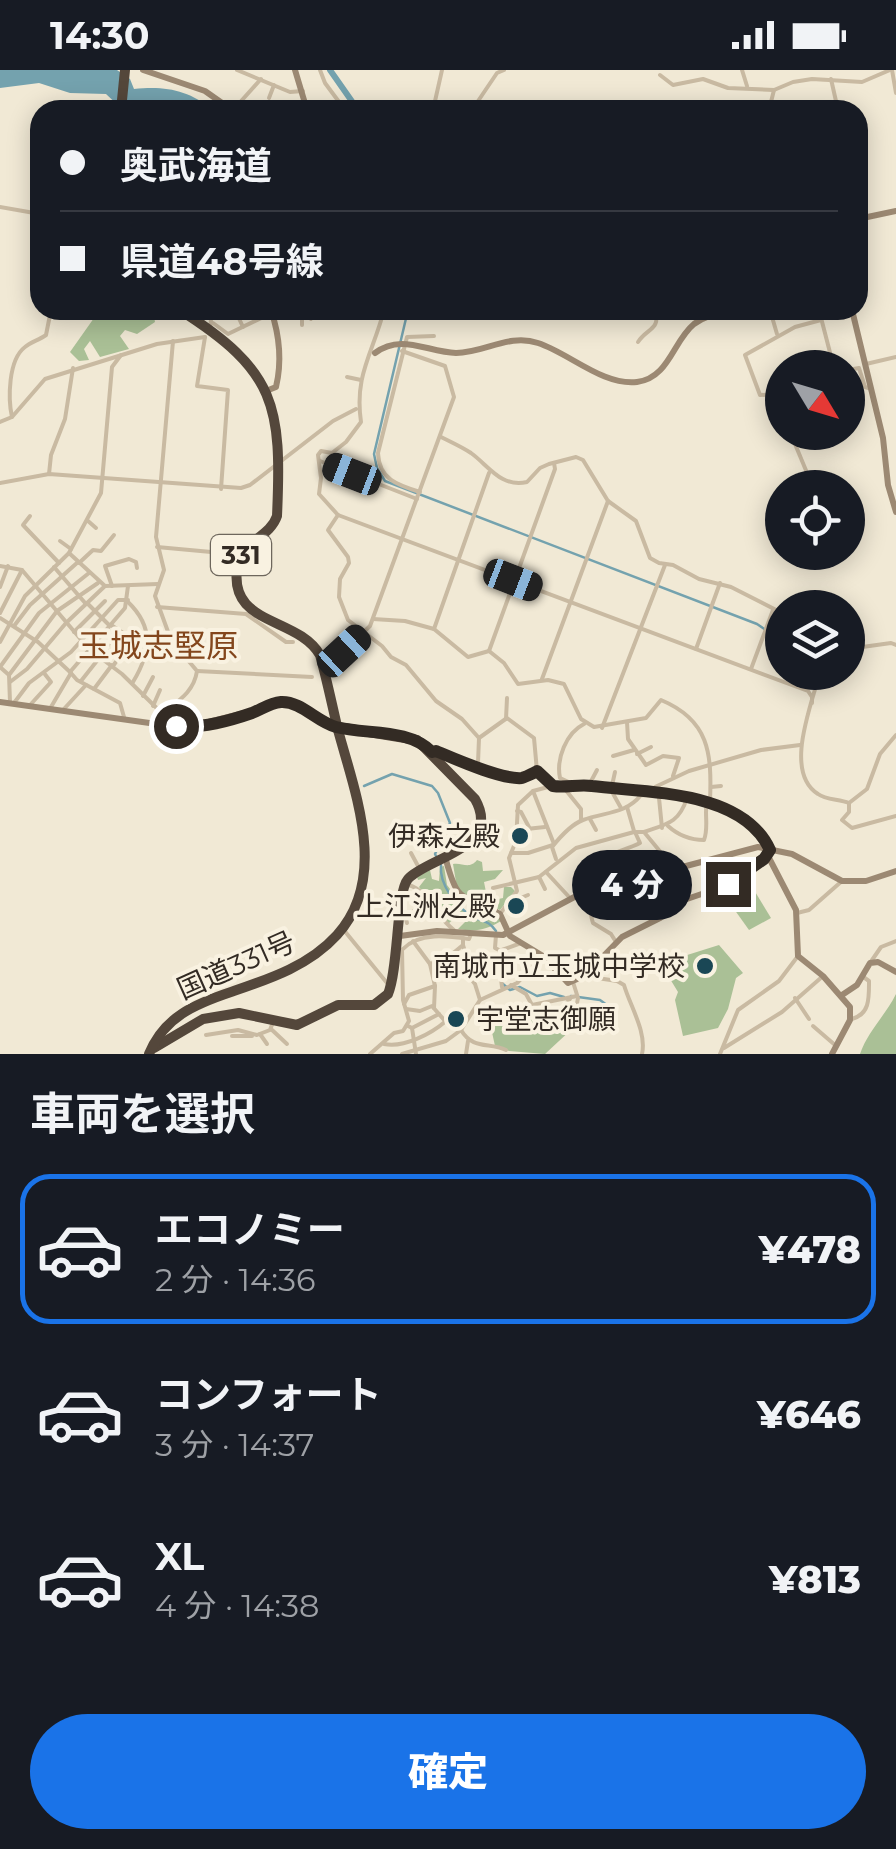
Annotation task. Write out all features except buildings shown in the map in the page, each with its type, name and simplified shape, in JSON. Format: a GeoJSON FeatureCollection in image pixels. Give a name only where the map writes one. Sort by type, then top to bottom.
{"type":"FeatureCollection","features":[{"type":"Feature","properties":{"kind":"highway"},"geometry":{"type":"LineString","coordinates":[[122,100],[125,70]]}},
{"type":"Feature","properties":{"kind":"highway","name":"国道331号"},"geometry":{"type":"LineString","coordinates":[[147,1054],[175,1018],[189,1008],[265,980],[314,955],[342,929],[362,885],[364,847],[358,803],[320,656],[310,642],[250,609],[238,589],[240,557],[276,521],[277,432],[266,391],[240,354],[195,320]]}},
{"type":"Feature","properties":{"kind":"highway"},"geometry":{"type":"LineString","coordinates":[[338,728],[422,742],[475,799],[480,810],[481,821],[475,834],[442,861],[420,870],[405,883],[400,898],[400,949],[391,988]]}},
{"type":"Feature","properties":{"kind":"highway","name":"331"},"geometry":{"type":"LineString","coordinates":[[147,1054],[204,1020],[238,1014],[272,1025],[297,1025],[338,1004],[374,1005],[391,988]]}},
{"type":"Feature","properties":{"kind":"street"},"geometry":{"type":"LineString","coordinates":[[143,70],[200,89],[217,100]]}},
{"type":"Feature","properties":{"kind":"street"},"geometry":{"type":"LineString","coordinates":[[165,80],[171,70]]}},
{"type":"Feature","properties":{"kind":"street"},"geometry":{"type":"LineString","coordinates":[[238,70],[290,92],[302,91]]}},
{"type":"Feature","properties":{"kind":"street"},"geometry":{"type":"LineString","coordinates":[[242,100],[264,70]]}},
{"type":"Feature","properties":{"kind":"street"},"geometry":{"type":"LineString","coordinates":[[295,70],[305,100]]}},
{"type":"Feature","properties":{"kind":"street"},"geometry":{"type":"LineString","coordinates":[[320,70],[338,100]]}},
{"type":"Feature","properties":{"kind":"street"},"geometry":{"type":"LineString","coordinates":[[434,100],[442,70]]}},
{"type":"Feature","properties":{"kind":"street"},"geometry":{"type":"LineString","coordinates":[[479,100],[504,70]]}},
{"type":"Feature","properties":{"kind":"street"},"geometry":{"type":"LineString","coordinates":[[742,70],[747,86]]}},
{"type":"Feature","properties":{"kind":"street"},"geometry":{"type":"LineString","coordinates":[[660,75],[673,85],[703,79],[728,88],[774,90],[794,82],[862,82],[891,70],[896,93]]}},
{"type":"Feature","properties":{"kind":"street"},"geometry":{"type":"LineString","coordinates":[[830,79],[835,100]]}},
{"type":"Feature","properties":{"kind":"street"},"geometry":{"type":"LineString","coordinates":[[269,98],[274,85]]}},
{"type":"Feature","properties":{"kind":"street"},"geometry":{"type":"LineString","coordinates":[[772,100],[774,90]]}},
{"type":"Feature","properties":{"kind":"street"},"geometry":{"type":"LineString","coordinates":[[0,207],[30,214]]}},
{"type":"Feature","properties":{"kind":"street"},"geometry":{"type":"LineString","coordinates":[[868,217],[896,212]]}},
{"type":"Feature","properties":{"kind":"street"},"geometry":{"type":"LineString","coordinates":[[12,417],[10,384],[14,365],[25,347],[46,335],[49,320]]}},
{"type":"Feature","properties":{"kind":"street"},"geometry":{"type":"LineString","coordinates":[[210,320],[197,386],[228,390],[220,488]]}},
{"type":"Feature","properties":{"kind":"street"},"geometry":{"type":"LineString","coordinates":[[240,320],[243,327]]}},
{"type":"Feature","properties":{"kind":"street"},"geometry":{"type":"LineString","coordinates":[[0,422],[12,417],[45,379],[208,329],[228,334],[257,320]]}},
{"type":"Feature","properties":{"kind":"street"},"geometry":{"type":"LineString","coordinates":[[266,391],[276,386],[278,372],[275,320]]}},
{"type":"Feature","properties":{"kind":"street"},"geometry":{"type":"LineString","coordinates":[[302,326],[303,320]]}},
{"type":"Feature","properties":{"kind":"street"},"geometry":{"type":"LineString","coordinates":[[380,320],[361,380],[356,409],[361,422],[332,453],[318,455],[318,494],[338,515],[808,691],[812,704]]}},
{"type":"Feature","properties":{"kind":"street"},"geometry":{"type":"LineString","coordinates":[[638,342],[655,328],[658,320]]}},
{"type":"Feature","properties":{"kind":"street"},"geometry":{"type":"LineString","coordinates":[[366,357],[401,345],[460,353],[508,340],[526,340],[550,347],[611,378],[638,382],[662,369],[700,320]]}},
{"type":"Feature","properties":{"kind":"street"},"geometry":{"type":"LineString","coordinates":[[773,320],[777,336]]}},
{"type":"Feature","properties":{"kind":"street"},"geometry":{"type":"LineString","coordinates":[[765,395],[760,395],[745,356],[777,336],[822,320],[830,350]]}},
{"type":"Feature","properties":{"kind":"street"},"geometry":{"type":"LineString","coordinates":[[855,320],[892,461],[888,485],[896,512]]}},
{"type":"Feature","properties":{"kind":"street"},"geometry":{"type":"LineString","coordinates":[[419,496],[392,482],[378,462],[378,453],[401,345],[408,338],[434,336]]}},
{"type":"Feature","properties":{"kind":"street"},"geometry":{"type":"LineString","coordinates":[[173,341],[157,547],[164,570],[154,596],[156,607],[171,640],[197,671],[312,677]]}},
{"type":"Feature","properties":{"kind":"street"},"geometry":{"type":"LineString","coordinates":[[324,669],[373,619],[454,398],[445,366],[401,345]]}},
{"type":"Feature","properties":{"kind":"street"},"geometry":{"type":"LineString","coordinates":[[12,625],[24,596],[70,551],[100,493],[112,367],[121,355]]}},
{"type":"Feature","properties":{"kind":"street"},"geometry":{"type":"LineString","coordinates":[[866,364],[896,357]]}},
{"type":"Feature","properties":{"kind":"street"},"geometry":{"type":"LineString","coordinates":[[50,474],[51,455],[66,419],[73,368]]}},
{"type":"Feature","properties":{"kind":"street"},"geometry":{"type":"LineString","coordinates":[[347,376],[361,380]]}},
{"type":"Feature","properties":{"kind":"street"},"geometry":{"type":"LineString","coordinates":[[865,384],[872,388]]}},
{"type":"Feature","properties":{"kind":"street"},"geometry":{"type":"LineString","coordinates":[[0,483],[50,474],[220,488],[250,485],[333,421],[356,409]]}},
{"type":"Feature","properties":{"kind":"street"},"geometry":{"type":"LineString","coordinates":[[441,438],[473,454],[490,472],[521,484],[540,468],[576,456],[583,460],[608,501],[636,521],[650,558],[742,592],[765,605]]}},
{"type":"Feature","properties":{"kind":"street"},"geometry":{"type":"LineString","coordinates":[[320,461],[419,496]]}},
{"type":"Feature","properties":{"kind":"street"},"geometry":{"type":"LineString","coordinates":[[489,652],[554,463]]}},
{"type":"Feature","properties":{"kind":"street"},"geometry":{"type":"LineString","coordinates":[[434,629],[490,472]]}},
{"type":"Feature","properties":{"kind":"street"},"geometry":{"type":"LineString","coordinates":[[542,681],[608,501]]}},
{"type":"Feature","properties":{"kind":"street"},"geometry":{"type":"LineString","coordinates":[[338,515],[328,530],[348,557],[338,597],[348,620],[406,666],[436,702],[462,719],[478,738]]}},
{"type":"Feature","properties":{"kind":"street"},"geometry":{"type":"LineString","coordinates":[[30,516],[22,525],[63,578],[94,612],[132,639],[94,689]]}},
{"type":"Feature","properties":{"kind":"street"},"geometry":{"type":"LineString","coordinates":[[88,520],[96,528]]}},
{"type":"Feature","properties":{"kind":"street"},"geometry":{"type":"LineString","coordinates":[[0,642],[43,594],[94,550],[102,552],[114,535]]}},
{"type":"Feature","properties":{"kind":"street"},"geometry":{"type":"LineString","coordinates":[[60,541],[98,582],[109,586],[159,584]]}},
{"type":"Feature","properties":{"kind":"street"},"geometry":{"type":"LineString","coordinates":[[157,547],[233,554],[237,547]]}},
{"type":"Feature","properties":{"kind":"street"},"geometry":{"type":"LineString","coordinates":[[109,586],[105,566],[129,559],[138,568]]}},
{"type":"Feature","properties":{"kind":"street"},"geometry":{"type":"LineString","coordinates":[[602,728],[664,565]]}},
{"type":"Feature","properties":{"kind":"street"},"geometry":{"type":"LineString","coordinates":[[0,566],[22,570],[89,649],[176,726]]}},
{"type":"Feature","properties":{"kind":"street"},"geometry":{"type":"LineString","coordinates":[[0,587],[8,566]]}},
{"type":"Feature","properties":{"kind":"street"},"geometry":{"type":"LineString","coordinates":[[22,570],[0,616],[46,649],[84,684],[123,706],[124,720]]}},
{"type":"Feature","properties":{"kind":"street"},"geometry":{"type":"LineString","coordinates":[[12,703],[9,675],[0,667],[50,602],[89,573]]}},
{"type":"Feature","properties":{"kind":"street"},"geometry":{"type":"LineString","coordinates":[[9,675],[57,611],[98,582]]}},
{"type":"Feature","properties":{"kind":"street"},"geometry":{"type":"LineString","coordinates":[[696,649],[720,583]]}},
{"type":"Feature","properties":{"kind":"street"},"geometry":{"type":"LineString","coordinates":[[10,682],[46,649],[66,623],[109,586]]}},
{"type":"Feature","properties":{"kind":"street"},"geometry":{"type":"LineString","coordinates":[[50,708],[70,672],[112,626],[128,601],[128,586]]}},
{"type":"Feature","properties":{"kind":"street"},"geometry":{"type":"LineString","coordinates":[[12,703],[118,600],[128,601],[147,627],[144,664],[132,684]]}},
{"type":"Feature","properties":{"kind":"street"},"geometry":{"type":"LineString","coordinates":[[74,632],[105,601]]}},
{"type":"Feature","properties":{"kind":"street"},"geometry":{"type":"LineString","coordinates":[[156,607],[246,614],[286,642],[294,642]]}},
{"type":"Feature","properties":{"kind":"street"},"geometry":{"type":"LineString","coordinates":[[373,619],[434,629],[468,657],[489,652],[504,663],[518,684],[564,684],[574,709],[586,724]]}},
{"type":"Feature","properties":{"kind":"street"},"geometry":{"type":"LineString","coordinates":[[63,710],[101,658],[112,626]]}},
{"type":"Feature","properties":{"kind":"street"},"geometry":{"type":"LineString","coordinates":[[751,670],[765,634]]}},
{"type":"Feature","properties":{"kind":"street"},"geometry":{"type":"LineString","coordinates":[[865,647],[891,643],[896,646]]}},
{"type":"Feature","properties":{"kind":"street"},"geometry":{"type":"LineString","coordinates":[[162,714],[188,693],[197,671]]}},
{"type":"Feature","properties":{"kind":"street"},"geometry":{"type":"LineString","coordinates":[[30,705],[51,682],[44,673]]}},
{"type":"Feature","properties":{"kind":"street"},"geometry":{"type":"LineString","coordinates":[[143,696],[153,677]]}},
{"type":"Feature","properties":{"kind":"street"},"geometry":{"type":"LineString","coordinates":[[153,706],[160,690]]}},
{"type":"Feature","properties":{"kind":"street"},"geometry":{"type":"LineString","coordinates":[[816,690],[800,745],[807,783],[821,797],[849,803],[867,789],[880,754],[896,735]]}},
{"type":"Feature","properties":{"kind":"street"},"geometry":{"type":"LineString","coordinates":[[506,719],[507,698]]}},
{"type":"Feature","properties":{"kind":"street"},"geometry":{"type":"LineString","coordinates":[[580,786],[563,781],[559,765],[575,728],[586,724],[602,728],[646,718],[658,700],[665,701],[690,715],[700,727],[710,765],[704,840],[665,827]]}},
{"type":"Feature","properties":{"kind":"street"},"geometry":{"type":"LineString","coordinates":[[0,702],[197,726],[287,702],[338,728]]}},
{"type":"Feature","properties":{"kind":"street"},"geometry":{"type":"LineString","coordinates":[[479,765],[478,738],[506,719]]}},
{"type":"Feature","properties":{"kind":"street"},"geometry":{"type":"LineString","coordinates":[[506,719],[534,738],[537,771],[553,786]]}},
{"type":"Feature","properties":{"kind":"street"},"geometry":{"type":"LineString","coordinates":[[627,722],[634,749],[646,765],[662,756],[679,758],[674,779]]}},
{"type":"Feature","properties":{"kind":"street"},"geometry":{"type":"LineString","coordinates":[[634,749],[640,741]]}},
{"type":"Feature","properties":{"kind":"street"},"geometry":{"type":"LineString","coordinates":[[665,827],[656,787],[710,765],[779,746],[800,745]]}},
{"type":"Feature","properties":{"kind":"street"},"geometry":{"type":"LineString","coordinates":[[613,756],[651,747]]}},
{"type":"Feature","properties":{"kind":"street"},"geometry":{"type":"LineString","coordinates":[[432,752],[462,764],[479,765],[489,772],[522,778],[537,771]]}},
{"type":"Feature","properties":{"kind":"street"},"geometry":{"type":"LineString","coordinates":[[589,785],[597,770]]}},
{"type":"Feature","properties":{"kind":"street"},"geometry":{"type":"LineString","coordinates":[[616,772],[612,790],[640,843],[614,853],[584,872],[578,882],[595,928],[608,932],[616,942]]}},
{"type":"Feature","properties":{"kind":"street"},"geometry":{"type":"LineString","coordinates":[[500,914],[517,891],[509,853],[517,811],[522,799],[533,791],[589,785],[687,797],[734,810],[769,852],[797,913],[798,956],[779,980],[738,1010],[720,1054]]}},
{"type":"Feature","properties":{"kind":"street"},"geometry":{"type":"LineString","coordinates":[[710,787],[721,786]]}},
{"type":"Feature","properties":{"kind":"street"},"geometry":{"type":"LineString","coordinates":[[564,788],[582,809],[581,820]]}},
{"type":"Feature","properties":{"kind":"street"},"geometry":{"type":"LineString","coordinates":[[533,791],[557,862]]}},
{"type":"Feature","properties":{"kind":"street"},"geometry":{"type":"LineString","coordinates":[[509,853],[528,853],[554,845],[581,820],[613,815],[633,805],[642,795],[658,795]]}},
{"type":"Feature","properties":{"kind":"street"},"geometry":{"type":"LineString","coordinates":[[493,888],[539,878],[576,848],[665,827],[678,817],[687,797]]}},
{"type":"Feature","properties":{"kind":"street"},"geometry":{"type":"LineString","coordinates":[[849,803],[849,812],[842,820],[849,828],[896,816]]}},
{"type":"Feature","properties":{"kind":"street"},"geometry":{"type":"LineString","coordinates":[[517,811],[526,818],[530,830]]}},
{"type":"Feature","properties":{"kind":"street"},"geometry":{"type":"LineString","coordinates":[[590,819],[596,830]]}},
{"type":"Feature","properties":{"kind":"street"},"geometry":{"type":"LineString","coordinates":[[516,830],[546,826]]}},
{"type":"Feature","properties":{"kind":"street"},"geometry":{"type":"LineString","coordinates":[[644,832],[664,855],[669,868]]}},
{"type":"Feature","properties":{"kind":"street"},"geometry":{"type":"LineString","coordinates":[[607,838],[614,853]]}},
{"type":"Feature","properties":{"kind":"street"},"geometry":{"type":"LineString","coordinates":[[416,1052],[405,1007],[400,949],[413,941],[507,933],[580,894],[744,848],[792,854],[842,880],[866,881],[896,871]]}},
{"type":"Feature","properties":{"kind":"street"},"geometry":{"type":"LineString","coordinates":[[442,861],[456,892],[500,914],[507,933],[543,956],[565,982],[573,982],[584,976],[616,942],[684,900],[734,881],[769,852]]}},
{"type":"Feature","properties":{"kind":"street"},"geometry":{"type":"LineString","coordinates":[[411,854],[420,870]]}},
{"type":"Feature","properties":{"kind":"street"},"geometry":{"type":"LineString","coordinates":[[546,872],[570,898]]}},
{"type":"Feature","properties":{"kind":"street"},"geometry":{"type":"LineString","coordinates":[[539,878],[545,889]]}},
{"type":"Feature","properties":{"kind":"street"},"geometry":{"type":"LineString","coordinates":[[797,913],[809,910],[842,880]]}},
{"type":"Feature","properties":{"kind":"street"},"geometry":{"type":"LineString","coordinates":[[405,883],[417,887],[464,938],[470,968],[467,974]]}},
{"type":"Feature","properties":{"kind":"street"},"geometry":{"type":"LineString","coordinates":[[513,897],[528,895]]}},
{"type":"Feature","properties":{"kind":"street"},"geometry":{"type":"LineString","coordinates":[[407,923],[406,917],[420,907],[433,908]]}},
{"type":"Feature","properties":{"kind":"street"},"geometry":{"type":"LineString","coordinates":[[342,929],[391,988]]}},
{"type":"Feature","properties":{"kind":"street"},"geometry":{"type":"LineString","coordinates":[[400,936],[437,932],[464,938]]}},
{"type":"Feature","properties":{"kind":"street"},"geometry":{"type":"LineString","coordinates":[[507,933],[499,962],[510,987],[526,994],[530,1004],[542,1006],[570,999]]}},
{"type":"Feature","properties":{"kind":"street"},"geometry":{"type":"LineString","coordinates":[[496,935],[495,948],[521,943]]}},
{"type":"Feature","properties":{"kind":"street"},"geometry":{"type":"LineString","coordinates":[[430,964],[446,959],[464,938]]}},
{"type":"Feature","properties":{"kind":"street"},"geometry":{"type":"LineString","coordinates":[[413,941],[430,964],[437,1012]]}},
{"type":"Feature","properties":{"kind":"street"},"geometry":{"type":"LineString","coordinates":[[842,995],[862,976],[881,946],[896,942]]}},
{"type":"Feature","properties":{"kind":"street"},"geometry":{"type":"LineString","coordinates":[[402,1054],[446,1041],[461,1030],[480,1000],[527,976],[543,956]]}},
{"type":"Feature","properties":{"kind":"street"},"geometry":{"type":"LineString","coordinates":[[798,956],[850,1007],[850,1020],[832,1054]]}},
{"type":"Feature","properties":{"kind":"street"},"geometry":{"type":"LineString","coordinates":[[446,959],[456,972],[467,974],[499,962]]}},
{"type":"Feature","properties":{"kind":"street"},"geometry":{"type":"LineString","coordinates":[[870,964],[878,962],[896,972]]}},
{"type":"Feature","properties":{"kind":"street"},"geometry":{"type":"LineString","coordinates":[[467,974],[480,1000]]}},
{"type":"Feature","properties":{"kind":"street"},"geometry":{"type":"LineString","coordinates":[[584,976],[624,985],[629,1008],[645,1042],[642,1054]]}},
{"type":"Feature","properties":{"kind":"street"},"geometry":{"type":"LineString","coordinates":[[724,1048],[782,1012],[822,976]]}},
{"type":"Feature","properties":{"kind":"street"},"geometry":{"type":"LineString","coordinates":[[850,1020],[859,1017],[868,1002],[869,982],[862,976]]}},
{"type":"Feature","properties":{"kind":"street"},"geometry":{"type":"LineString","coordinates":[[561,1025],[572,1022],[577,994],[573,982]]}},
{"type":"Feature","properties":{"kind":"street"},"geometry":{"type":"LineString","coordinates":[[406,995],[435,986]]}},
{"type":"Feature","properties":{"kind":"street"},"geometry":{"type":"LineString","coordinates":[[562,1008],[577,994]]}},
{"type":"Feature","properties":{"kind":"street"},"geometry":{"type":"LineString","coordinates":[[795,998],[809,1019]]}},
{"type":"Feature","properties":{"kind":"street"},"geometry":{"type":"LineString","coordinates":[[405,1007],[420,1011],[432,1006],[468,1040],[486,1049],[506,1050]]}},
{"type":"Feature","properties":{"kind":"street"},"geometry":{"type":"LineString","coordinates":[[542,1006],[547,1013]]}},
{"type":"Feature","properties":{"kind":"street"},"geometry":{"type":"LineString","coordinates":[[370,1054],[437,1012]]}},
{"type":"Feature","properties":{"kind":"street"},"geometry":{"type":"LineString","coordinates":[[384,1044],[414,1039],[446,1021]]}},
{"type":"Feature","properties":{"kind":"street"},"geometry":{"type":"LineString","coordinates":[[232,1036],[259,1034],[272,1025],[288,1044]]}},
{"type":"Feature","properties":{"kind":"street"},"geometry":{"type":"LineString","coordinates":[[813,1026],[835,1045]]}},
{"type":"Feature","properties":{"kind":"street"},"geometry":{"type":"LineString","coordinates":[[206,1035],[238,1030],[259,1034],[268,1044]]}},
{"type":"Feature","properties":{"kind":"street"},"geometry":{"type":"LineString","coordinates":[[466,1054],[468,1040]]}},
{"type":"Feature","properties":{"kind":"green space"},"geometry":{"type":"Polygon","coordinates":[[[93,320],[155,320],[137,334],[125,330],[120,336],[129,349],[100,357],[90,341],[84,349],[89,360],[79,361],[70,352],[93,320]]]}},
{"type":"Feature","properties":{"kind":"green space"},"geometry":{"type":"Polygon","coordinates":[[[477,860],[482,862],[483,871],[503,870],[495,879],[484,882],[486,892],[494,900],[503,898],[504,887],[515,891],[500,910],[457,888],[453,864],[468,865],[477,860]]]}},
{"type":"Feature","properties":{"kind":"green space"},"geometry":{"type":"Polygon","coordinates":[[[444,866],[456,904],[468,914],[477,906],[501,921],[481,930],[458,929],[467,920],[459,914],[448,924],[419,887],[426,878],[417,877],[430,870],[432,879],[439,881],[440,867],[444,866]]]}},
{"type":"Feature","properties":{"kind":"green space"},"geometry":{"type":"Polygon","coordinates":[[[751,885],[771,918],[749,930],[729,902],[736,892],[751,885]]]}},
{"type":"Feature","properties":{"kind":"green space"},"geometry":{"type":"Polygon","coordinates":[[[719,945],[743,973],[736,978],[718,1028],[683,1036],[675,1000],[678,992],[664,969],[684,956],[719,945]]]}},
{"type":"Feature","properties":{"kind":"green space"},"geometry":{"type":"Polygon","coordinates":[[[896,994],[896,1054],[860,1054],[867,1038],[896,994]]]}},
{"type":"Feature","properties":{"kind":"green space"},"geometry":{"type":"Polygon","coordinates":[[[575,1003],[573,1028],[545,1054],[495,1046],[490,1023],[502,1021],[500,1015],[504,1010],[520,1016],[541,1008],[545,1013],[542,1017],[556,1030],[562,1028],[564,1008],[575,1003]]]}},
{"type":"Feature","properties":{"kind":"water"},"geometry":{"type":"Polygon","coordinates":[[[0,70],[117,70],[130,79],[134,89],[176,91],[198,100],[112,100],[106,94],[70,93],[39,83],[0,88],[0,70]]]}},
{"type":"Feature","properties":{"kind":"waterway"},"geometry":{"type":"LineString","coordinates":[[330,70],[351,100]]}},
{"type":"Feature","properties":{"kind":"waterway"},"geometry":{"type":"LineString","coordinates":[[406,320],[374,454],[385,481],[765,629]]}},
{"type":"Feature","properties":{"kind":"waterway"},"geometry":{"type":"LineString","coordinates":[[364,786],[392,774],[432,786],[450,823],[435,854],[437,858]]}},
{"type":"Feature","properties":{"kind":"waterway"},"geometry":{"type":"LineString","coordinates":[[441,865],[443,880],[455,902],[496,931]]}},
{"type":"Feature","properties":{"kind":"waterway"},"geometry":{"type":"LineString","coordinates":[[503,984],[510,990],[520,987],[537,996],[550,993],[564,997]]}},
{"type":"Feature","properties":{"kind":"waterway"},"geometry":{"type":"LineString","coordinates":[[571,996],[600,1000],[611,1008],[611,1016],[598,1031]]}},
{"type":"Feature","properties":{"kind":"place","name":"伊森之殿"},"geometry":{"type":"Point","coordinates":[520,836]}},
{"type":"Feature","properties":{"kind":"place","name":"上江洲之殿"},"geometry":{"type":"Point","coordinates":[516,906]}},
{"type":"Feature","properties":{"kind":"place","name":"南城市立玉城中学校"},"geometry":{"type":"Point","coordinates":[705,966]}},
{"type":"Feature","properties":{"kind":"place","name":"宇堂志御願"},"geometry":{"type":"Point","coordinates":[456,1019]}},
{"type":"Feature","properties":{"kind":"district","name":"玉城志堅原"},"geometry":{"type":"Point","coordinates":[158,646]}},
{"type":"Feature","properties":{"kind":"route"},"geometry":{"type":"LineString","coordinates":[[176,726],[197,726],[287,702],[332,726],[408,737],[422,742],[432,752],[462,764],[479,765],[489,772],[522,778],[537,771],[553,786],[589,785],[670,793],[734,810],[770,850],[764,859],[728,884]]}}]}
